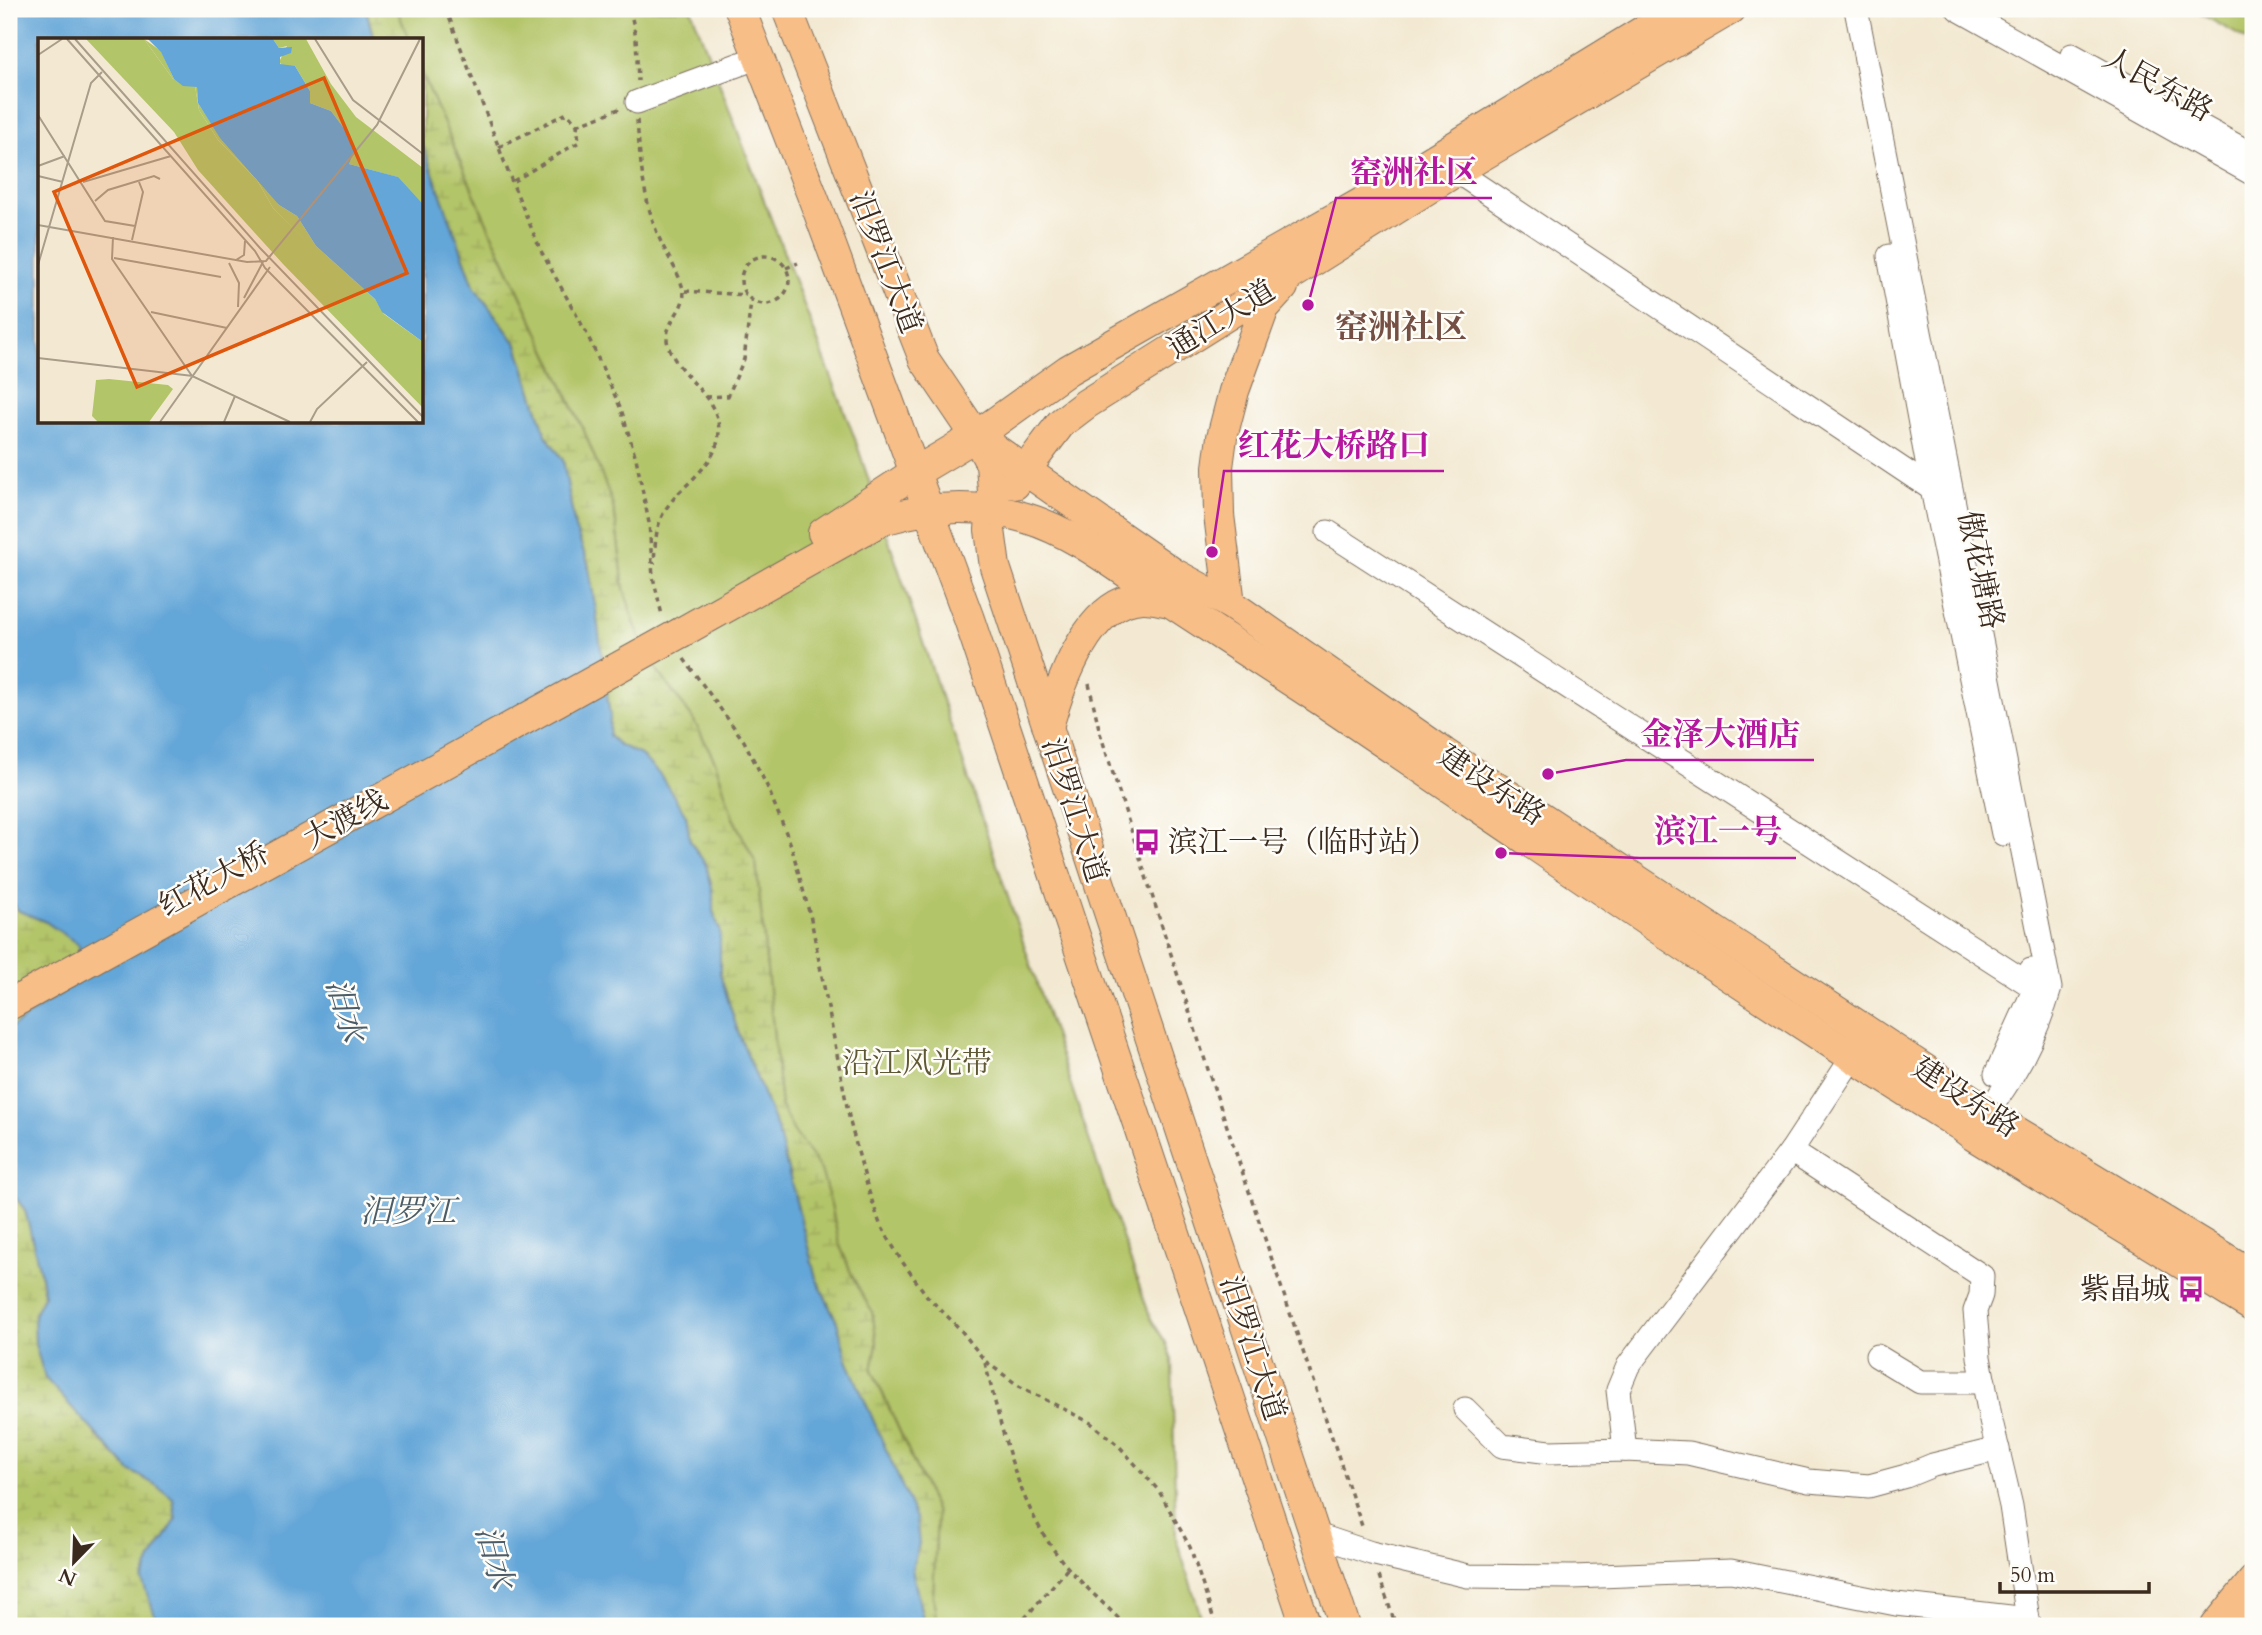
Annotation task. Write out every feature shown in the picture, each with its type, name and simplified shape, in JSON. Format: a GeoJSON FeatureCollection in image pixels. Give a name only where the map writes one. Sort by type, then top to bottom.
{"type":"FeatureCollection","features":[{"type":"Feature","properties":{"kind":"main road","name":"汨罗江大道"},"geometry":{"type":"LineString","coordinates":[[740,9],[819,213],[969,619],[1306,1626]]}},
{"type":"Feature","properties":{"kind":"main road","name":"汨罗江大道"},"geometry":{"type":"LineString","coordinates":[[787,9],[924,359],[976,436],[990,464],[993,475],[990,530],[995,567],[1345,1626]]}},
{"type":"Feature","properties":{"kind":"main road","name":"通江大道"},"geometry":{"type":"LineString","coordinates":[[991,509],[1010,493],[1024,469],[1061,424],[1086,404],[1300,269],[1450,161],[1679,9]]}},
{"type":"Feature","properties":{"kind":"main road","name":"通江大道"},"geometry":{"type":"LineString","coordinates":[[976,436],[1068,370],[1372,197],[1450,161],[1731,9]]}},
{"type":"Feature","properties":{"kind":"main road"},"geometry":{"type":"LineString","coordinates":[[1230,604],[1219,515],[1218,467],[1222,437],[1234,391],[1264,308],[1300,269]]}},
{"type":"Feature","properties":{"kind":"main road","name":"建设东路"},"geometry":{"type":"LineString","coordinates":[[976,436],[1173,573],[1230,604],[1974,1119],[2253,1307]]}},
{"type":"Feature","properties":{"kind":"main road"},"geometry":{"type":"LineString","coordinates":[[677,634],[914,472],[976,436]]}},
{"type":"Feature","properties":{"kind":"main road","name":"建设东路"},"geometry":{"type":"LineString","coordinates":[[677,634],[882,520],[905,513],[960,508],[991,509],[1027,519],[1064,534],[1172,602],[1852,1058],[1974,1119],[2253,1275]]}},
{"type":"Feature","properties":{"kind":"main road"},"geometry":{"type":"LineString","coordinates":[[1048,727],[1059,687],[1088,635],[1104,615],[1121,604],[1143,597],[1172,602]]}},
{"type":"Feature","properties":{"kind":"main road","name":"红花大桥"},"geometry":{"type":"LineString","coordinates":[[9,991],[677,634]]}},
{"type":"Feature","properties":{"kind":"main road","name":"大渡线"},"geometry":{"type":"LineString","coordinates":[[9,1005],[677,634]]}},
{"type":"Feature","properties":{"kind":"main road"},"geometry":{"type":"LineString","coordinates":[[2216,1626],[2253,1581]]}},
{"type":"Feature","properties":{"kind":"main road"},"geometry":{"type":"LineString","coordinates":[[2247,1626],[2253,1619]]}},
{"type":"Feature","properties":{"kind":"street","name":"傲花塘路"},"geometry":{"type":"LineString","coordinates":[[1843,9],[1933,489],[2035,988]]}},
{"type":"Feature","properties":{"kind":"street"},"geometry":{"type":"LineString","coordinates":[[1856,9],[2050,988],[2042,1016],[2012,1077],[1974,1119]]}},
{"type":"Feature","properties":{"kind":"street","name":"人民东路"},"geometry":{"type":"LineString","coordinates":[[1958,9],[2253,174]]}},
{"type":"Feature","properties":{"kind":"street","name":"人民东路"},"geometry":{"type":"LineString","coordinates":[[1989,9],[2253,155]]}},
{"type":"Feature","properties":{"kind":"street"},"geometry":{"type":"LineString","coordinates":[[637,102],[759,57]]}},
{"type":"Feature","properties":{"kind":"street"},"geometry":{"type":"LineString","coordinates":[[1450,161],[1933,489]]}},
{"type":"Feature","properties":{"kind":"street"},"geometry":{"type":"LineString","coordinates":[[1328,531],[2035,988],[1974,1119]]}},
{"type":"Feature","properties":{"kind":"street"},"geometry":{"type":"LineString","coordinates":[[1625,1450],[1618,1390],[1628,1366],[1791,1151],[1852,1058]]}},
{"type":"Feature","properties":{"kind":"street"},"geometry":{"type":"LineString","coordinates":[[1314,1534],[1371,1553],[1468,1576],[1573,1577],[1731,1571],[1896,1604],[2029,1623],[2011,1506],[1984,1382],[1975,1311],[1981,1295],[1982,1276],[1791,1151]]}},
{"type":"Feature","properties":{"kind":"street"},"geometry":{"type":"LineString","coordinates":[[1877,1356],[1920,1382],[1984,1382]]}},
{"type":"Feature","properties":{"kind":"street"},"geometry":{"type":"LineString","coordinates":[[1465,1409],[1502,1446],[1550,1452],[1625,1450],[1688,1453],[1809,1481],[1869,1486],[1933,1465],[1998,1449]]}},
{"type":"Feature","properties":{"kind":"path"},"geometry":{"type":"LineString","coordinates":[[446,9],[541,251],[587,334],[621,409],[636,458],[649,523],[653,577],[661,614],[677,634],[699,682],[744,741],[767,786],[791,845],[811,919],[850,1122],[880,1224],[927,1296],[960,1329],[985,1361],[1019,1386],[1091,1423],[1119,1446],[1159,1491],[1190,1547],[1216,1626]]}},
{"type":"Feature","properties":{"kind":"path"},"geometry":{"type":"LineString","coordinates":[[630,9],[636,37],[641,175],[659,237],[684,291],[681,309],[671,320],[667,337],[669,349],[706,397],[718,420],[718,440],[710,458],[664,511],[656,532],[653,577]]}},
{"type":"Feature","properties":{"kind":"path"},"geometry":{"type":"LineString","coordinates":[[577,125],[637,102]]}},
{"type":"Feature","properties":{"kind":"path"},"geometry":{"type":"LineString","coordinates":[[498,147],[567,113],[577,125],[579,142],[512,182]]}},
{"type":"Feature","properties":{"kind":"path"},"geometry":{"type":"LineString","coordinates":[[759,257],[774,258],[786,268],[789,284],[782,298],[767,305],[751,301],[742,288],[742,272],[752,260],[759,257]]}},
{"type":"Feature","properties":{"kind":"path"},"geometry":{"type":"LineString","coordinates":[[786,268],[798,263]]}},
{"type":"Feature","properties":{"kind":"path"},"geometry":{"type":"LineString","coordinates":[[684,291],[746,295]]}},
{"type":"Feature","properties":{"kind":"path"},"geometry":{"type":"LineString","coordinates":[[706,397],[728,396],[733,386],[744,359],[751,301]]}},
{"type":"Feature","properties":{"kind":"path"},"geometry":{"type":"LineString","coordinates":[[1089,684],[1100,733],[1212,1082],[1396,1626]]}},
{"type":"Feature","properties":{"kind":"path"},"geometry":{"type":"LineString","coordinates":[[985,1361],[1020,1491],[1043,1533],[1068,1569],[1126,1626]]}},
{"type":"Feature","properties":{"kind":"path"},"geometry":{"type":"LineString","coordinates":[[1018,1626],[1068,1569]]}},
{"type":"Feature","properties":{"kind":"green space"},"geometry":{"type":"Polygon","coordinates":[[[366,9],[397,9],[408,38],[373,38],[366,9]]]}},
{"type":"Feature","properties":{"kind":"green space","name":"沿江风光带"},"geometry":{"type":"Polygon","coordinates":[[[397,9],[691,9],[854,436],[1114,1214],[1151,1319],[1166,1343],[1172,1359],[1176,1538],[1204,1626],[937,1626],[933,1596],[937,1514],[872,1370],[877,1343],[872,1312],[853,1278],[839,1243],[831,1205],[781,1107],[756,863],[733,818],[715,761],[693,719],[649,659],[624,589],[611,499],[584,431],[426,85],[424,38],[408,38],[397,9]]]}},
{"type":"Feature","properties":{"kind":"green space"},"geometry":{"type":"Polygon","coordinates":[[[2192,9],[2253,9],[2253,43],[2192,9]]]}},
{"type":"Feature","properties":{"kind":"green space"},"geometry":{"type":"Polygon","coordinates":[[[424,78],[490,230],[584,431],[611,499],[624,589],[649,659],[693,719],[715,761],[733,818],[756,863],[781,1107],[793,1130],[821,1170],[839,1243],[853,1278],[872,1312],[877,1343],[872,1370],[937,1514],[933,1596],[937,1626],[922,1626],[923,1619],[912,1569],[919,1543],[847,1360],[837,1322],[816,1278],[777,1128],[738,1032],[720,974],[720,931],[713,911],[713,892],[706,865],[690,841],[686,815],[641,755],[619,745],[609,736],[610,716],[588,563],[575,528],[563,460],[546,435],[517,345],[475,288],[424,148],[424,78]]]}},
{"type":"Feature","properties":{"kind":"green space"},"geometry":{"type":"Polygon","coordinates":[[[9,898],[19,911],[46,922],[79,944],[78,981],[9,1029],[9,898]]]}},
{"type":"Feature","properties":{"kind":"green space"},"geometry":{"type":"Polygon","coordinates":[[[9,1189],[25,1210],[35,1244],[44,1294],[34,1315],[95,1434],[129,1470],[156,1485],[173,1499],[176,1520],[152,1558],[159,1626],[9,1626],[9,1189]]]}},
{"type":"Feature","properties":{"kind":"water","name":"汨罗江"},"geometry":{"type":"Polygon","coordinates":[[[9,9],[366,9],[373,38],[38,38],[38,424],[424,424],[424,148],[475,288],[517,345],[546,435],[563,460],[575,528],[588,563],[596,611],[610,716],[609,736],[619,745],[641,755],[660,775],[686,815],[690,841],[706,865],[713,892],[713,911],[720,931],[720,974],[738,1032],[777,1128],[816,1278],[837,1322],[847,1360],[916,1518],[919,1543],[912,1569],[923,1619],[922,1626],[159,1626],[142,1580],[152,1558],[176,1520],[173,1499],[156,1485],[129,1470],[45,1378],[35,1344],[34,1315],[44,1294],[41,1276],[25,1210],[9,1189],[9,1029],[78,981],[79,945],[46,922],[19,911],[9,898],[9,9]]]}},
{"type":"Feature","properties":{"kind":"place","name":"窑洲社区"},"geometry":{"type":"Point","coordinates":[1308,305]}},
{"type":"Feature","properties":{"kind":"place","name":"红花大桥路口"},"geometry":{"type":"Point","coordinates":[1212,552]}},
{"type":"Feature","properties":{"kind":"place","name":"金泽大酒店"},"geometry":{"type":"Point","coordinates":[1548,774]}},
{"type":"Feature","properties":{"kind":"place","name":"滨江一号（临时站）"},"geometry":{"type":"Point","coordinates":[1147,842]}},
{"type":"Feature","properties":{"kind":"place","name":"滨江一号"},"geometry":{"type":"Point","coordinates":[1501,853]}},
{"type":"Feature","properties":{"kind":"place","name":"紫晶城"},"geometry":{"type":"Point","coordinates":[2191,1289]}},
{"type":"Feature","properties":{"kind":"district","name":"窑洲社区"},"geometry":{"type":"Point","coordinates":[1401,326]}},
{"type":"Feature","properties":{"kind":"water label","name":"汨水"},"geometry":{"type":"Point","coordinates":[346,1010]}},
{"type":"Feature","properties":{"kind":"water label","name":"汨水"},"geometry":{"type":"Point","coordinates":[495,1557]}}]}
